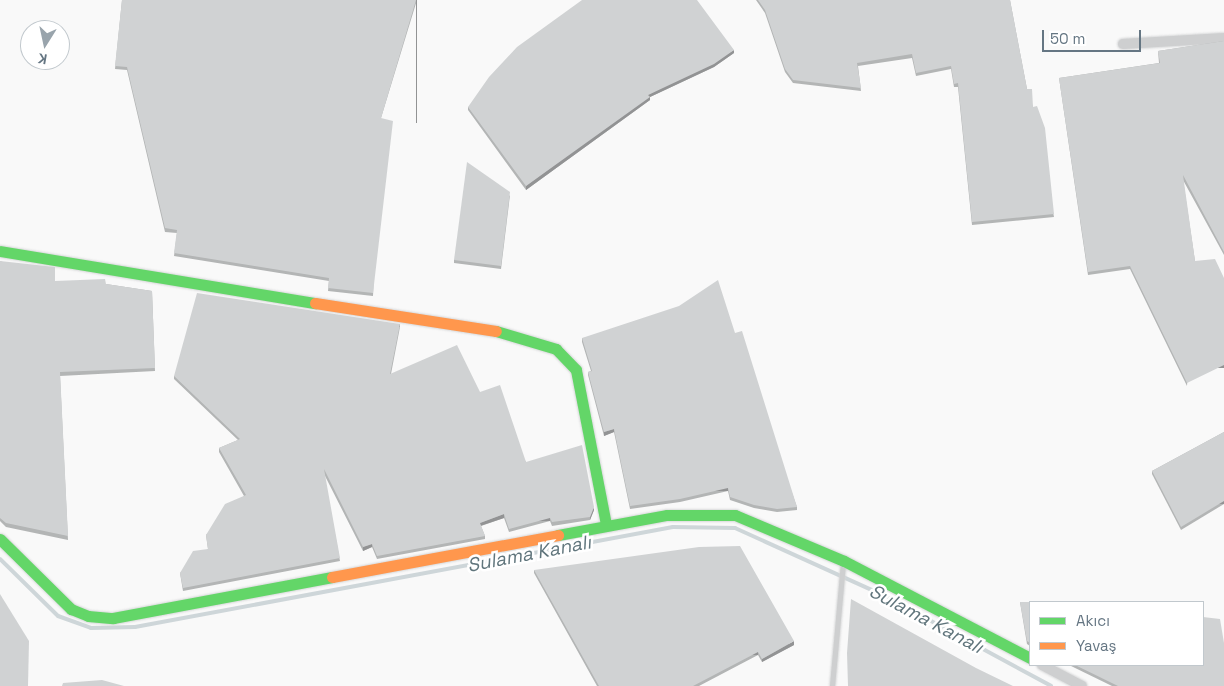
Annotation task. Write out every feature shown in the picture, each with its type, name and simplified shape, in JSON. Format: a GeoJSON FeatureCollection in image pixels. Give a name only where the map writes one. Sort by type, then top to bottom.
{"type":"FeatureCollection","features":[{"type":"Feature","properties":{"kind":"street"},"geometry":{"type":"LineString","coordinates":[[1123,44],[1224,38]]}},
{"type":"Feature","properties":{"kind":"street"},"geometry":{"type":"LineString","coordinates":[[0,251],[246,293],[512,333],[556,348],[576,370],[606,525]]}},
{"type":"Feature","properties":{"kind":"street"},"geometry":{"type":"LineString","coordinates":[[0,539],[71,609],[88,616],[113,618],[606,525],[667,515],[736,515],[844,561],[1029,657]]}},
{"type":"Feature","properties":{"kind":"street"},"geometry":{"type":"LineString","coordinates":[[1044,666],[1082,686]]}},
{"type":"Feature","properties":{"kind":"lane"},"geometry":{"type":"LineString","coordinates":[[832,686],[840,583],[844,561]]}},
{"type":"Feature","properties":{"kind":"building"},"geometry":{"type":"Polygon","coordinates":[[[122,0],[416,0],[381,118],[393,121],[373,293],[328,288],[329,278],[174,253],[177,230],[165,228],[127,67],[115,66],[122,0]]]}},
{"type":"Feature","properties":{"kind":"building"},"geometry":{"type":"Polygon","coordinates":[[[582,0],[697,0],[734,50],[714,64],[648,95],[650,97],[526,186],[468,107],[489,77],[517,47],[582,0]]]}},
{"type":"Feature","properties":{"kind":"building"},"geometry":{"type":"Polygon","coordinates":[[[758,0],[1010,0],[1027,89],[1032,89],[1033,107],[1037,106],[1045,128],[1054,214],[972,222],[958,83],[954,84],[951,66],[916,73],[912,54],[857,63],[861,88],[793,80],[785,69],[765,10],[758,0]]]}},
{"type":"Feature","properties":{"kind":"building"},"geometry":{"type":"Polygon","coordinates":[[[1224,41],[1224,252],[1183,175],[1195,261],[1215,259],[1224,278],[1224,365],[1187,383],[1130,266],[1088,272],[1059,78],[1160,63],[1158,51],[1224,41]]]}},
{"type":"Feature","properties":{"kind":"building"},"geometry":{"type":"Polygon","coordinates":[[[467,162],[510,192],[501,266],[454,260],[467,162]]]}},
{"type":"Feature","properties":{"kind":"building"},"geometry":{"type":"Polygon","coordinates":[[[0,261],[55,267],[55,281],[105,279],[106,284],[152,291],[155,368],[60,372],[68,536],[6,523],[0,518],[0,261]]]}},
{"type":"Feature","properties":{"kind":"building"},"geometry":{"type":"Polygon","coordinates":[[[718,280],[735,333],[742,331],[797,507],[777,509],[754,505],[730,497],[728,488],[680,499],[630,506],[614,429],[604,432],[588,372],[592,371],[582,338],[679,306],[718,280]]]}},
{"type":"Feature","properties":{"kind":"building"},"geometry":{"type":"Polygon","coordinates":[[[197,293],[400,324],[390,374],[457,345],[480,392],[500,385],[526,462],[582,445],[594,507],[590,517],[552,522],[550,518],[509,529],[504,514],[480,523],[485,536],[377,556],[372,544],[363,547],[324,469],[340,558],[183,588],[180,573],[193,551],[208,549],[206,535],[225,504],[246,495],[219,448],[240,439],[174,376],[197,293]]]}},
{"type":"Feature","properties":{"kind":"building"},"geometry":{"type":"Polygon","coordinates":[[[1224,432],[1224,501],[1181,527],[1152,471],[1224,432]]]}},
{"type":"Feature","properties":{"kind":"building"},"geometry":{"type":"Polygon","coordinates":[[[740,546],[794,641],[762,659],[758,652],[693,686],[599,686],[534,570],[699,547],[740,546]]]}},
{"type":"Feature","properties":{"kind":"building"},"geometry":{"type":"Polygon","coordinates":[[[0,594],[29,641],[28,686],[0,686],[0,594]]]}},
{"type":"Feature","properties":{"kind":"building"},"geometry":{"type":"Polygon","coordinates":[[[851,599],[976,668],[1013,686],[848,686],[847,653],[851,599]]]}},
{"type":"Feature","properties":{"kind":"building"},"geometry":{"type":"Polygon","coordinates":[[[1020,602],[1029,602],[1029,642],[1027,641],[1020,602]]]}},
{"type":"Feature","properties":{"kind":"building"},"geometry":{"type":"Polygon","coordinates":[[[1204,617],[1220,619],[1224,643],[1224,686],[1118,686],[1077,666],[1204,666],[1204,617]]]}},
{"type":"Feature","properties":{"kind":"building"},"geometry":{"type":"Polygon","coordinates":[[[102,680],[124,686],[62,686],[63,683],[102,680]]]}},
{"type":"Feature","properties":{"kind":"waterway","name":"Sulama Kanalı"},"geometry":{"type":"LineString","coordinates":[[0,559],[58,616],[91,628],[135,627],[673,527],[735,528],[883,595],[1051,686]]}},
{"type":"Feature","properties":{"kind":"traffic: fast"},"geometry":{"type":"LineString","coordinates":[[0,251],[315,303]]}},
{"type":"Feature","properties":{"kind":"traffic: fast"},"geometry":{"type":"LineString","coordinates":[[496,331],[556,349],[576,370],[606,525]]}},
{"type":"Feature","properties":{"kind":"traffic: fast"},"geometry":{"type":"LineString","coordinates":[[558,535],[667,515],[735,515],[844,561],[1029,657]]}},
{"type":"Feature","properties":{"kind":"traffic: fast"},"geometry":{"type":"LineString","coordinates":[[0,539],[71,609],[88,616],[113,618],[332,577]]}},
{"type":"Feature","properties":{"kind":"traffic: slow"},"geometry":{"type":"LineString","coordinates":[[315,303],[496,331]]}},
{"type":"Feature","properties":{"kind":"traffic: slow"},"geometry":{"type":"LineString","coordinates":[[332,577],[558,535]]}}]}
